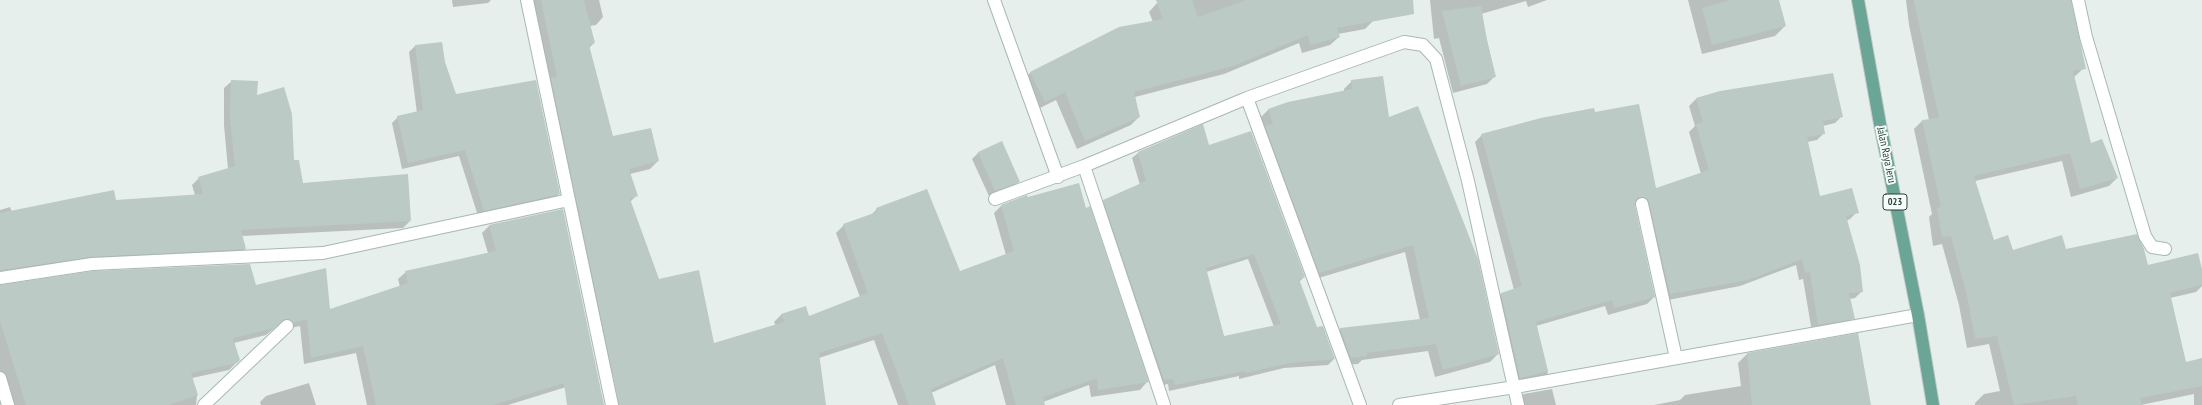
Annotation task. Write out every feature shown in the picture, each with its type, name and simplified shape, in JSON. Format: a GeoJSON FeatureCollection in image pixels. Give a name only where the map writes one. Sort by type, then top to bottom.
{"type":"FeatureCollection","features":[{"type":"Feature","properties":{"kind":"main road","name":"Jalan Raya Jeru"},"geometry":{"type":"LineString","coordinates":[[1858,0],[1880,124],[1918,315],[1933,405]]}},
{"type":"Feature","properties":{"kind":"street"},"geometry":{"type":"LineString","coordinates":[[527,0],[612,405]]}},
{"type":"Feature","properties":{"kind":"street"},"geometry":{"type":"LineString","coordinates":[[994,0],[1058,177]]}},
{"type":"Feature","properties":{"kind":"street"},"geometry":{"type":"LineString","coordinates":[[2078,0],[2086,37],[2145,236],[2152,247],[2165,249]]}},
{"type":"Feature","properties":{"kind":"street"},"geometry":{"type":"LineString","coordinates":[[995,199],[1058,177],[1247,98],[1404,42],[1423,45],[1436,59],[1468,182],[1518,405]]}},
{"type":"Feature","properties":{"kind":"street"},"geometry":{"type":"LineString","coordinates":[[1247,98],[1360,405]]}},
{"type":"Feature","properties":{"kind":"street"},"geometry":{"type":"LineString","coordinates":[[1084,166],[1164,405]]}},
{"type":"Feature","properties":{"kind":"street"},"geometry":{"type":"LineString","coordinates":[[0,278],[92,264],[323,253],[569,200]]}},
{"type":"Feature","properties":{"kind":"street"},"geometry":{"type":"LineString","coordinates":[[1642,204],[1676,358]]}},
{"type":"Feature","properties":{"kind":"street"},"geometry":{"type":"LineString","coordinates":[[1399,405],[1515,387],[1918,315]]}},
{"type":"Feature","properties":{"kind":"street"},"geometry":{"type":"LineString","coordinates":[[204,405],[287,326]]}},
{"type":"Feature","properties":{"kind":"street"},"geometry":{"type":"LineString","coordinates":[[0,378],[8,405]]}},
{"type":"Feature","properties":{"kind":"building"},"geometry":{"type":"Polygon","coordinates":[[[541,0],[584,0],[595,43],[589,45],[613,136],[651,128],[659,161],[629,169],[638,196],[630,199],[659,279],[699,270],[714,343],[784,322],[781,314],[806,306],[809,316],[868,293],[843,224],[877,212],[876,208],[927,189],[960,271],[1014,251],[1001,205],[1027,195],[1028,197],[1079,183],[1086,208],[1090,206],[1149,382],[1098,390],[1097,378],[1043,397],[1045,405],[1016,405],[1003,358],[931,389],[936,405],[909,405],[882,333],[819,353],[826,405],[619,405],[551,78],[557,77],[541,0]]]}},
{"type":"Feature","properties":{"kind":"building"},"geometry":{"type":"Polygon","coordinates":[[[1156,0],[1192,0],[1198,17],[1247,0],[1413,0],[1414,14],[1337,28],[1340,37],[1310,45],[1308,35],[1233,66],[1134,92],[1140,117],[1085,141],[1065,92],[1045,102],[1030,72],[1119,27],[1163,19],[1156,0]]]}},
{"type":"Feature","properties":{"kind":"building"},"geometry":{"type":"Polygon","coordinates":[[[1731,0],[1779,0],[1786,26],[1712,45],[1702,8],[1731,0]]]}},
{"type":"Feature","properties":{"kind":"building"},"geometry":{"type":"Polygon","coordinates":[[[1914,0],[2071,0],[2086,69],[2073,71],[2091,143],[2102,139],[2118,178],[2080,189],[2070,153],[1974,176],[1994,240],[2008,235],[2013,250],[2062,235],[2066,249],[2137,234],[2144,249],[2148,265],[2198,253],[2202,269],[2202,285],[2170,293],[2186,362],[2202,358],[2202,386],[2140,398],[2142,405],[2078,405],[2076,396],[2014,405],[1997,336],[1975,339],[1967,296],[1951,236],[1942,237],[1937,208],[1941,207],[1922,120],[1939,118],[1914,0]]]}},
{"type":"Feature","properties":{"kind":"building"},"geometry":{"type":"Polygon","coordinates":[[[1481,6],[1496,77],[1461,86],[1442,11],[1481,6]]]}},
{"type":"Feature","properties":{"kind":"building"},"geometry":{"type":"Polygon","coordinates":[[[442,42],[445,62],[456,94],[536,80],[560,194],[484,211],[465,150],[408,163],[397,116],[423,110],[415,45],[442,42]]]}},
{"type":"Feature","properties":{"kind":"building"},"geometry":{"type":"Polygon","coordinates":[[[1833,73],[1843,117],[1823,121],[1825,134],[1807,137],[1820,196],[1852,188],[1859,213],[1846,216],[1860,265],[1863,292],[1849,293],[1855,319],[1818,325],[1810,272],[1805,273],[1802,259],[1748,280],[1670,294],[1649,202],[1647,199],[1641,197],[1637,199],[1635,206],[1655,297],[1614,308],[1612,300],[1536,322],[1548,371],[1520,378],[1501,293],[1522,286],[1481,134],[1541,118],[1594,108],[1595,112],[1639,104],[1656,188],[1709,170],[1696,124],[1703,122],[1696,98],[1720,91],[1833,73]]]}},
{"type":"Feature","properties":{"kind":"building"},"geometry":{"type":"Polygon","coordinates":[[[1383,76],[1389,117],[1418,106],[1478,259],[1499,354],[1443,370],[1436,344],[1367,353],[1367,356],[1351,358],[1340,328],[1429,318],[1413,245],[1319,273],[1265,126],[1273,124],[1268,109],[1288,102],[1352,89],[1351,80],[1383,76]]]}},
{"type":"Feature","properties":{"kind":"building"},"geometry":{"type":"Polygon","coordinates":[[[231,80],[258,81],[257,95],[284,87],[292,114],[294,160],[299,160],[303,183],[408,174],[411,221],[241,230],[246,249],[92,257],[0,270],[0,213],[114,190],[116,200],[203,194],[198,177],[235,166],[230,117],[231,80]]]}},
{"type":"Feature","properties":{"kind":"building"},"geometry":{"type":"Polygon","coordinates":[[[1203,124],[1209,145],[1251,131],[1305,277],[1299,279],[1317,327],[1323,326],[1335,359],[1290,363],[1245,373],[1245,371],[1175,385],[1173,379],[1164,380],[1103,200],[1146,181],[1138,152],[1203,124]],[[1254,254],[1206,268],[1224,336],[1281,324],[1254,254]]]}},
{"type":"Feature","properties":{"kind":"building"},"geometry":{"type":"Polygon","coordinates":[[[1002,141],[1020,182],[995,191],[978,152],[1002,141]]]}},
{"type":"Feature","properties":{"kind":"building"},"geometry":{"type":"Polygon","coordinates":[[[563,209],[604,405],[567,405],[564,383],[493,405],[376,405],[363,346],[311,358],[307,319],[293,323],[286,319],[274,328],[233,338],[240,360],[237,363],[191,373],[198,395],[169,405],[26,405],[0,321],[0,285],[93,271],[250,264],[256,285],[326,268],[330,309],[408,283],[405,271],[496,251],[489,225],[563,209]]]}},
{"type":"Feature","properties":{"kind":"building"},"geometry":{"type":"Polygon","coordinates":[[[1858,333],[1871,405],[1752,405],[1747,353],[1858,333]]]}}]}
